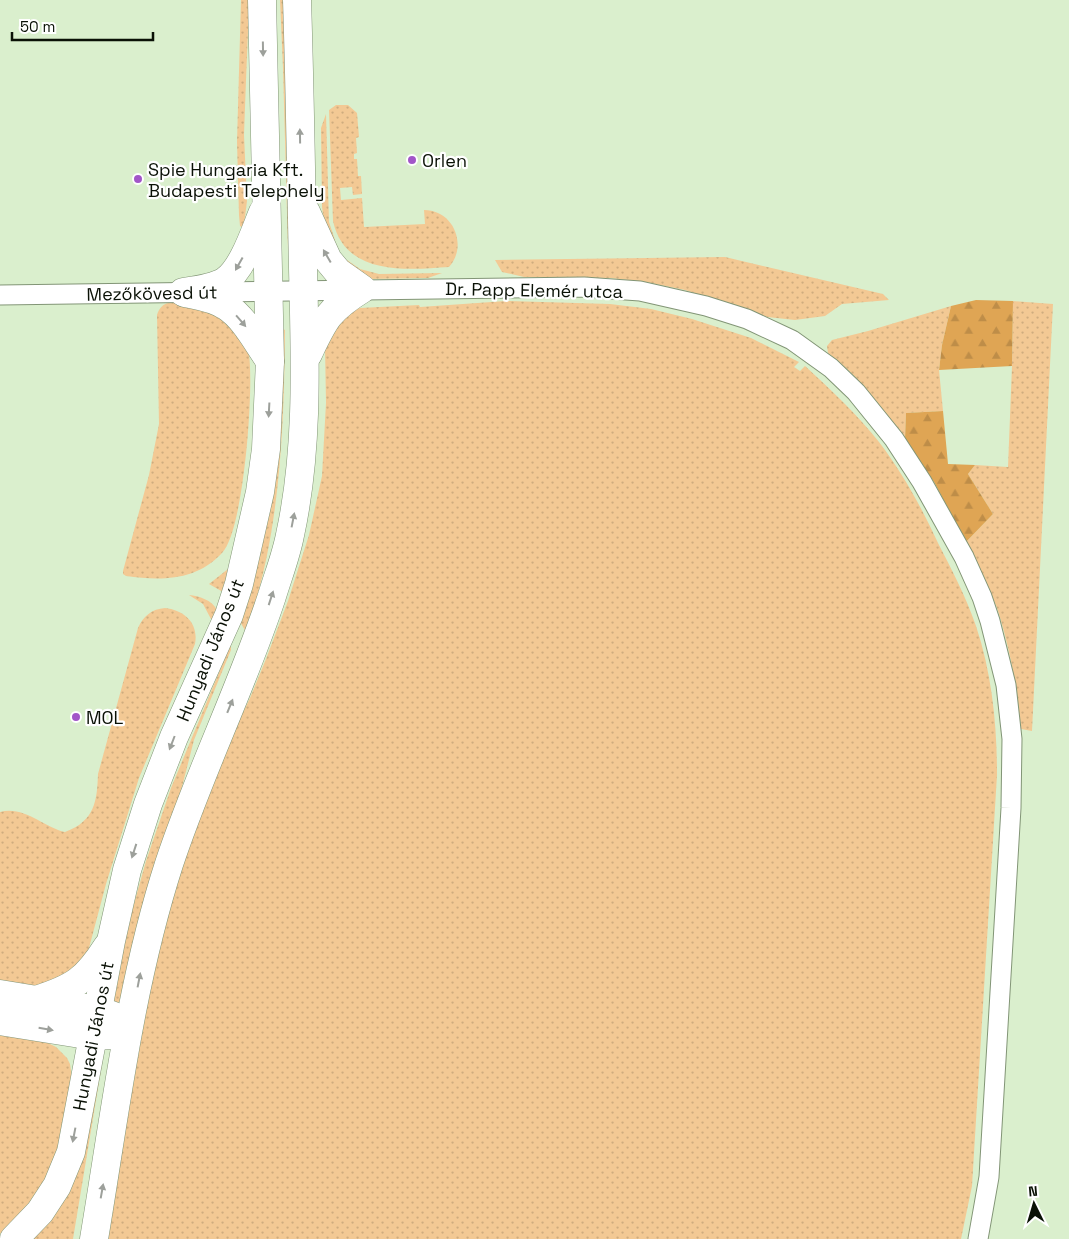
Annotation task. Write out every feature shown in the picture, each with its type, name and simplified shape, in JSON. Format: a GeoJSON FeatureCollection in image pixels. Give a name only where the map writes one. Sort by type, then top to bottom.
{"type":"FeatureCollection","features":[{"type":"Feature","properties":{"kind":"main road","name":"Hunyadi János út"},"geometry":{"type":"LineString","coordinates":[[14,1239],[44,1206],[57,1186],[71,1152],[111,941],[127,870],[148,804],[174,737],[221,633],[239,584],[260,492],[266,448],[270,361],[262,0]]}},
{"type":"Feature","properties":{"kind":"main road","name":"Hunyadi János út"},"geometry":{"type":"LineString","coordinates":[[94,1239],[129,1028],[148,943],[170,864],[205,766],[261,628],[290,538],[299,477],[305,360],[297,0]]}},
{"type":"Feature","properties":{"kind":"main road"},"geometry":{"type":"LineString","coordinates":[[302,202],[328,260],[338,272],[362,289],[342,302],[329,314],[323,322],[305,360]]}},
{"type":"Feature","properties":{"kind":"main road"},"geometry":{"type":"LineString","coordinates":[[184,292],[207,288],[225,281],[236,270],[267,204]]}},
{"type":"Feature","properties":{"kind":"main road"},"geometry":{"type":"LineString","coordinates":[[184,292],[211,298],[227,306],[245,324],[270,361]]}},
{"type":"Feature","properties":{"kind":"main road"},"geometry":{"type":"LineString","coordinates":[[35,1000],[78,983],[95,966],[111,941]]}},
{"type":"Feature","properties":{"kind":"main road"},"geometry":{"type":"LineString","coordinates":[[0,994],[35,1000],[95,1023]]}},
{"type":"Feature","properties":{"kind":"main road"},"geometry":{"type":"LineString","coordinates":[[0,1021],[95,1023],[117,1018],[129,1028]]}},
{"type":"Feature","properties":{"kind":"street","name":"Dr. Papp Elemér utca"},"geometry":{"type":"LineString","coordinates":[[304,291],[584,287],[640,291],[706,306],[747,319],[792,340],[830,368],[856,392],[894,439],[922,482],[964,557],[982,598],[990,621],[1006,685],[1012,739],[1010,818],[989,1177],[978,1239]]}},
{"type":"Feature","properties":{"kind":"street","name":"Mezőkövesd út"},"geometry":{"type":"LineString","coordinates":[[0,295],[304,291]]}},
{"type":"Feature","properties":{"kind":"shaded area"},"geometry":{"type":"Polygon","coordinates":[[[241,0],[249,0],[244,135],[247,201],[244,225],[242,227],[240,226],[239,215],[237,142],[241,0]]]}},
{"type":"Feature","properties":{"kind":"shaded area"},"geometry":{"type":"Polygon","coordinates":[[[280,0],[285,0],[289,253],[288,250],[280,0]]]}},
{"type":"Feature","properties":{"kind":"shaded area"},"geometry":{"type":"Polygon","coordinates":[[[336,105],[348,105],[357,113],[359,137],[356,138],[357,153],[354,154],[354,159],[357,159],[358,176],[361,176],[362,194],[353,195],[352,187],[340,188],[341,200],[362,198],[364,227],[425,224],[424,210],[443,216],[450,222],[457,240],[455,259],[449,267],[414,269],[379,266],[364,261],[350,252],[340,239],[333,221],[329,110],[336,105]]]}},
{"type":"Feature","properties":{"kind":"shaded area"},"geometry":{"type":"Polygon","coordinates":[[[326,114],[329,222],[335,245],[325,228],[322,207],[321,128],[326,114]]]}},
{"type":"Feature","properties":{"kind":"shaded area"},"geometry":{"type":"Polygon","coordinates":[[[725,257],[883,294],[889,300],[842,304],[825,316],[795,320],[767,317],[685,290],[646,282],[610,278],[524,277],[502,272],[495,260],[725,257]]]}},
{"type":"Feature","properties":{"kind":"shaded area"},"geometry":{"type":"Polygon","coordinates":[[[342,260],[347,260],[360,269],[379,274],[442,273],[428,278],[368,279],[342,260]]]}},
{"type":"Feature","properties":{"kind":"shaded area"},"geometry":{"type":"Polygon","coordinates":[[[182,301],[199,305],[225,316],[239,335],[249,355],[250,397],[242,489],[230,540],[222,553],[212,562],[201,569],[177,577],[126,576],[123,574],[123,571],[149,475],[159,424],[157,315],[164,305],[170,302],[182,301]]]}},
{"type":"Feature","properties":{"kind":"shaded area"},"geometry":{"type":"Polygon","coordinates":[[[506,301],[610,304],[651,309],[692,319],[751,338],[799,362],[794,367],[800,371],[805,366],[844,402],[879,442],[904,478],[954,573],[976,626],[986,662],[995,719],[997,775],[972,1186],[961,1239],[105,1239],[150,989],[169,909],[183,863],[221,758],[250,698],[266,659],[288,601],[309,535],[322,476],[326,403],[325,347],[339,322],[350,312],[360,308],[419,305],[420,307],[506,301]]]}},
{"type":"Feature","properties":{"kind":"shaded area"},"geometry":{"type":"Polygon","coordinates":[[[1013,301],[1053,304],[1032,731],[1021,729],[1012,668],[1002,623],[990,591],[966,542],[993,514],[968,474],[975,465],[1008,467],[1013,301]]]}},
{"type":"Feature","properties":{"kind":"shaded area"},"geometry":{"type":"Polygon","coordinates":[[[951,306],[942,345],[939,370],[943,411],[906,413],[905,439],[860,382],[828,353],[827,346],[832,340],[951,306]]]}},
{"type":"Feature","properties":{"kind":"shaded area"},"geometry":{"type":"Polygon","coordinates":[[[283,329],[285,330],[283,407],[278,483],[266,559],[246,632],[239,620],[260,553],[273,493],[283,329]]]}},
{"type":"Feature","properties":{"kind":"shaded area"},"geometry":{"type":"Polygon","coordinates":[[[228,569],[223,592],[209,584],[228,569]]]}},
{"type":"Feature","properties":{"kind":"shaded area"},"geometry":{"type":"Polygon","coordinates":[[[189,595],[209,601],[217,610],[214,619],[211,619],[203,604],[189,595]]]}},
{"type":"Feature","properties":{"kind":"shaded area"},"geometry":{"type":"Polygon","coordinates":[[[165,608],[172,609],[189,619],[195,630],[195,644],[139,778],[86,956],[59,987],[0,987],[0,812],[17,811],[65,832],[83,822],[88,816],[95,801],[98,774],[138,628],[148,614],[165,608]]]}},
{"type":"Feature","properties":{"kind":"shaded area"},"geometry":{"type":"Polygon","coordinates":[[[230,646],[231,650],[194,740],[122,998],[112,1010],[112,996],[125,936],[146,861],[171,788],[230,646]]]}},
{"type":"Feature","properties":{"kind":"shaded area"},"geometry":{"type":"Polygon","coordinates":[[[0,1033],[44,1041],[56,1047],[67,1058],[72,1078],[60,1146],[45,1181],[34,1198],[0,1234],[0,1033]]]}},
{"type":"Feature","properties":{"kind":"shaded area"},"geometry":{"type":"Polygon","coordinates":[[[105,1046],[73,1239],[32,1239],[49,1221],[69,1192],[105,1046]]]}},
{"type":"Feature","properties":{"kind":"green space"},"geometry":{"type":"Polygon","coordinates":[[[976,300],[1013,301],[1012,366],[939,370],[942,345],[951,306],[976,300]]]}},
{"type":"Feature","properties":{"kind":"green space"},"geometry":{"type":"Polygon","coordinates":[[[943,411],[948,464],[975,465],[968,474],[993,514],[966,542],[934,482],[905,439],[906,413],[943,411]]]}},
{"type":"Feature","properties":{"kind":"place","name":"Orlen"},"geometry":{"type":"Point","coordinates":[412,160]}},
{"type":"Feature","properties":{"kind":"place","name":"Spie Hungaria Kft. Budapesti Telephely"},"geometry":{"type":"Point","coordinates":[138,179]}},
{"type":"Feature","properties":{"kind":"place","name":"MOL"},"geometry":{"type":"Point","coordinates":[76,717]}}]}
